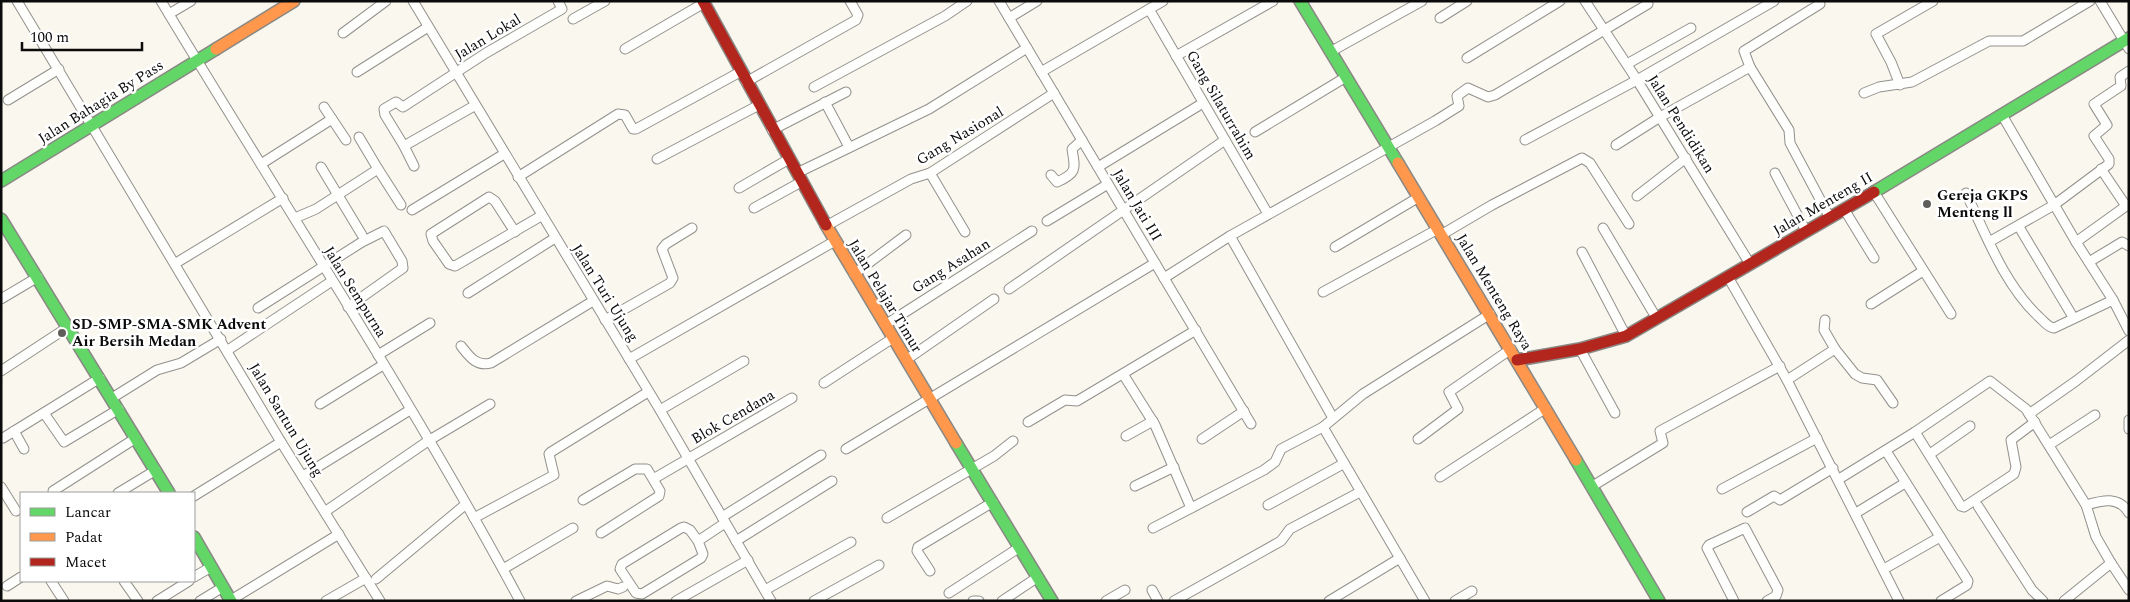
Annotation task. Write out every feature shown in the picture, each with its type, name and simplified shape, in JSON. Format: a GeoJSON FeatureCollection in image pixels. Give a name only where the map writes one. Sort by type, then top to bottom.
{"type":"FeatureCollection","features":[{"type":"Feature","properties":{"kind":"street","name":"Jalan Santun Ujung"},"geometry":{"type":"LineString","coordinates":[[17,1],[282,442],[380,601]]}},
{"type":"Feature","properties":{"kind":"street","name":"Jalan Sempurna"},"geometry":{"type":"LineString","coordinates":[[161,1],[378,354],[466,504],[520,601]]}},
{"type":"Feature","properties":{"kind":"street"},"geometry":{"type":"LineString","coordinates":[[169,14],[191,1]]}},
{"type":"Feature","properties":{"kind":"street","name":"Jalan Bahagia By Pass"},"geometry":{"type":"LineString","coordinates":[[1,181],[294,1]]}},
{"type":"Feature","properties":{"kind":"street"},"geometry":{"type":"LineString","coordinates":[[343,33],[386,1]]}},
{"type":"Feature","properties":{"kind":"street","name":"Jalan Turi Ujung"},"geometry":{"type":"LineString","coordinates":[[413,1],[474,106],[660,410],[772,601]]}},
{"type":"Feature","properties":{"kind":"street"},"geometry":{"type":"LineString","coordinates":[[573,19],[605,1]]}},
{"type":"Feature","properties":{"kind":"street"},"geometry":{"type":"LineString","coordinates":[[518,177],[618,114],[625,115],[633,128],[636,129],[856,20],[858,15],[850,1]]}},
{"type":"Feature","properties":{"kind":"street"},"geometry":{"type":"LineString","coordinates":[[814,87],[945,16],[967,1]]}},
{"type":"Feature","properties":{"kind":"street","name":"Jalan Jati III"},"geometry":{"type":"LineString","coordinates":[[999,1],[1196,330],[1250,424]]}},
{"type":"Feature","properties":{"kind":"street"},"geometry":{"type":"LineString","coordinates":[[1009,18],[1038,1]]}},
{"type":"Feature","properties":{"kind":"street"},"geometry":{"type":"LineString","coordinates":[[1041,72],[1163,1]]}},
{"type":"Feature","properties":{"kind":"street"},"geometry":{"type":"LineString","coordinates":[[1176,56],[1273,1]]}},
{"type":"Feature","properties":{"kind":"street","name":"Jalan Menteng Raya"},"geometry":{"type":"LineString","coordinates":[[1300,1],[1490,314],[1659,601]]}},
{"type":"Feature","properties":{"kind":"street"},"geometry":{"type":"LineString","coordinates":[[1330,52],[1422,1]]}},
{"type":"Feature","properties":{"kind":"street"},"geometry":{"type":"LineString","coordinates":[[1440,18],[1467,1]]}},
{"type":"Feature","properties":{"kind":"street"},"geometry":{"type":"LineString","coordinates":[[1467,58],[1560,1]]}},
{"type":"Feature","properties":{"kind":"street","name":"Jalan Pendidikan"},"geometry":{"type":"LineString","coordinates":[[1585,1],[1686,158],[1750,264]]}},
{"type":"Feature","properties":{"kind":"street"},"geometry":{"type":"LineString","coordinates":[[1525,140],[1637,80],[1774,1]]}},
{"type":"Feature","properties":{"kind":"street"},"geometry":{"type":"LineString","coordinates":[[1864,93],[1879,87],[1912,82],[1989,41],[2023,41],[2090,1]]}},
{"type":"Feature","properties":{"kind":"street"},"geometry":{"type":"LineString","coordinates":[[2100,1],[2127,43]]}},
{"type":"Feature","properties":{"kind":"street"},"geometry":{"type":"LineString","coordinates":[[625,49],[703,2]]}},
{"type":"Feature","properties":{"kind":"street","name":"Jalan Pelajar Timur"},"geometry":{"type":"LineString","coordinates":[[703,2],[826,226],[1052,601]]}},
{"type":"Feature","properties":{"kind":"street"},"geometry":{"type":"LineString","coordinates":[[1900,85],[1876,34],[1930,2]]}},
{"type":"Feature","properties":{"kind":"street"},"geometry":{"type":"LineString","coordinates":[[1164,278],[1230,236],[1389,148],[1459,106],[1458,96],[1468,88],[1488,97],[1492,96],[1648,4]]}},
{"type":"Feature","properties":{"kind":"street"},"geometry":{"type":"LineString","coordinates":[[1820,4],[1744,49],[1750,67],[1789,130],[1790,143],[1830,218]]}},
{"type":"Feature","properties":{"kind":"street","name":"Jalan Lokal"},"geometry":{"type":"LineString","coordinates":[[404,146],[385,115],[384,109],[396,102],[403,107],[560,5]]}},
{"type":"Feature","properties":{"kind":"street","name":"Gang Silaturrahim"},"geometry":{"type":"LineString","coordinates":[[1148,9],[1268,214]]}},
{"type":"Feature","properties":{"kind":"street"},"geometry":{"type":"LineString","coordinates":[[357,72],[428,27]]}},
{"type":"Feature","properties":{"kind":"street"},"geometry":{"type":"LineString","coordinates":[[1627,64],[1691,28]]}},
{"type":"Feature","properties":{"kind":"street","name":"Jalan Menteng II"},"geometry":{"type":"LineString","coordinates":[[1517,360],[1580,349],[1626,336],[2127,43]]}},
{"type":"Feature","properties":{"kind":"street"},"geometry":{"type":"LineString","coordinates":[[754,208],[799,177],[849,147],[929,109],[1027,48]]}},
{"type":"Feature","properties":{"kind":"street"},"geometry":{"type":"LineString","coordinates":[[1616,145],[1660,117],[1750,67]]}},
{"type":"Feature","properties":{"kind":"street"},"geometry":{"type":"LineString","coordinates":[[8,100],[59,69]]}},
{"type":"Feature","properties":{"kind":"street"},"geometry":{"type":"LineString","coordinates":[[1989,242],[2019,227],[2054,205],[2108,164],[2109,159],[2094,136],[2107,125],[2094,104],[2121,86],[2120,77],[2129,71]]}},
{"type":"Feature","properties":{"kind":"street"},"geometry":{"type":"LineString","coordinates":[[1256,132],[1346,77]]}},
{"type":"Feature","properties":{"kind":"street"},"geometry":{"type":"LineString","coordinates":[[772,130],[846,92]]}},
{"type":"Feature","properties":{"kind":"street","name":"Gang Nasional"},"geometry":{"type":"LineString","coordinates":[[826,226],[911,179],[930,173],[1054,93]]}},
{"type":"Feature","properties":{"kind":"street"},"geometry":{"type":"LineString","coordinates":[[825,102],[849,147]]}},
{"type":"Feature","properties":{"kind":"street"},"geometry":{"type":"LineString","coordinates":[[1098,167],[1203,103]]}},
{"type":"Feature","properties":{"kind":"street"},"geometry":{"type":"LineString","coordinates":[[657,160],[759,105]]}},
{"type":"Feature","properties":{"kind":"street"},"geometry":{"type":"LineString","coordinates":[[414,166],[404,146],[474,106]]}},
{"type":"Feature","properties":{"kind":"street"},"geometry":{"type":"LineString","coordinates":[[324,107],[346,140]]}},
{"type":"Feature","properties":{"kind":"street"},"geometry":{"type":"LineString","coordinates":[[2002,115],[2076,242],[2127,322]]}},
{"type":"Feature","properties":{"kind":"street"},"geometry":{"type":"LineString","coordinates":[[261,164],[332,119]]}},
{"type":"Feature","properties":{"kind":"street"},"geometry":{"type":"LineString","coordinates":[[359,136],[401,205]]}},
{"type":"Feature","properties":{"kind":"street"},"geometry":{"type":"LineString","coordinates":[[1050,175],[1057,182],[1074,171],[1076,167],[1072,149],[1082,140]]}},
{"type":"Feature","properties":{"kind":"street"},"geometry":{"type":"LineString","coordinates":[[1009,289],[1225,140]]}},
{"type":"Feature","properties":{"kind":"street"},"geometry":{"type":"LineString","coordinates":[[412,210],[504,154]]}},
{"type":"Feature","properties":{"kind":"street"},"geometry":{"type":"LineString","coordinates":[[1323,292],[1582,158],[1590,164],[1629,224]]}},
{"type":"Feature","properties":{"kind":"street"},"geometry":{"type":"LineString","coordinates":[[1637,196],[1686,158]]}},
{"type":"Feature","properties":{"kind":"street"},"geometry":{"type":"LineString","coordinates":[[739,188],[789,159]]}},
{"type":"Feature","properties":{"kind":"street"},"geometry":{"type":"LineString","coordinates":[[321,167],[362,235]]}},
{"type":"Feature","properties":{"kind":"street"},"geometry":{"type":"LineString","coordinates":[[294,218],[316,208],[378,169]]}},
{"type":"Feature","properties":{"kind":"street"},"geometry":{"type":"LineString","coordinates":[[2076,242],[2127,205],[2101,169]]}},
{"type":"Feature","properties":{"kind":"street"},"geometry":{"type":"LineString","coordinates":[[930,173],[965,232]]}},
{"type":"Feature","properties":{"kind":"street"},"geometry":{"type":"LineString","coordinates":[[1775,173],[1806,231]]}},
{"type":"Feature","properties":{"kind":"street"},"geometry":{"type":"LineString","coordinates":[[1047,221],[1108,184]]}},
{"type":"Feature","properties":{"kind":"street"},"geometry":{"type":"LineString","coordinates":[[1874,192],[1951,314]]}},
{"type":"Feature","properties":{"kind":"street"},"geometry":{"type":"LineString","coordinates":[[1966,193],[1989,242],[2022,299],[2049,326],[2054,328],[2073,317],[2114,300]]}},
{"type":"Feature","properties":{"kind":"street"},"geometry":{"type":"LineString","coordinates":[[515,232],[495,201],[489,197],[431,234],[433,241],[451,266],[515,232],[541,216]]}},
{"type":"Feature","properties":{"kind":"street"},"geometry":{"type":"LineString","coordinates":[[1335,247],[1419,197]]}},
{"type":"Feature","properties":{"kind":"street"},"geometry":{"type":"LineString","coordinates":[[176,263],[282,198]]}},
{"type":"Feature","properties":{"kind":"street"},"geometry":{"type":"LineString","coordinates":[[1844,209],[1874,258]]}},
{"type":"Feature","properties":{"kind":"street"},"geometry":{"type":"LineString","coordinates":[[1,219],[168,492]]}},
{"type":"Feature","properties":{"kind":"street"},"geometry":{"type":"LineString","coordinates":[[2019,227],[2073,317]]}},
{"type":"Feature","properties":{"kind":"street"},"geometry":{"type":"LineString","coordinates":[[605,320],[670,283],[673,278],[672,272],[662,249],[666,244],[692,228]]}},
{"type":"Feature","properties":{"kind":"street"},"geometry":{"type":"LineString","coordinates":[[1603,228],[1657,319]]}},
{"type":"Feature","properties":{"kind":"street"},"geometry":{"type":"LineString","coordinates":[[258,308],[323,266],[382,231],[386,232],[402,261],[403,268],[348,307]]}},
{"type":"Feature","properties":{"kind":"street","name":"Gang Asahan"},"geometry":{"type":"LineString","coordinates":[[885,325],[1032,231]]}},
{"type":"Feature","properties":{"kind":"street"},"geometry":{"type":"LineString","coordinates":[[854,274],[906,235]]}},
{"type":"Feature","properties":{"kind":"street"},"geometry":{"type":"LineString","coordinates":[[1230,236],[1333,418]]}},
{"type":"Feature","properties":{"kind":"street"},"geometry":{"type":"LineString","coordinates":[[468,294],[555,238]]}},
{"type":"Feature","properties":{"kind":"street"},"geometry":{"type":"LineString","coordinates":[[629,359],[835,241]]}},
{"type":"Feature","properties":{"kind":"street"},"geometry":{"type":"LineString","coordinates":[[2089,262],[2122,242],[2129,246]]}},
{"type":"Feature","properties":{"kind":"street"},"geometry":{"type":"LineString","coordinates":[[1582,252],[1626,336]]}},
{"type":"Feature","properties":{"kind":"street"},"geometry":{"type":"LineString","coordinates":[[846,449],[1155,263]]}},
{"type":"Feature","properties":{"kind":"street"},"geometry":{"type":"LineString","coordinates":[[1871,304],[1923,271]]}},
{"type":"Feature","properties":{"kind":"street"},"geometry":{"type":"LineString","coordinates":[[1,299],[38,277]]}},
{"type":"Feature","properties":{"kind":"street"},"geometry":{"type":"LineString","coordinates":[[1728,277],[1780,366],[1839,479],[1899,601]]}},
{"type":"Feature","properties":{"kind":"street"},"geometry":{"type":"LineString","coordinates":[[228,350],[332,281]]}},
{"type":"Feature","properties":{"kind":"street"},"geometry":{"type":"LineString","coordinates":[[906,360],[994,299]]}},
{"type":"Feature","properties":{"kind":"street"},"geometry":{"type":"LineString","coordinates":[[461,346],[476,362],[491,363],[593,301]]}},
{"type":"Feature","properties":{"kind":"street"},"geometry":{"type":"LineString","coordinates":[[1153,528],[1264,470],[1275,462],[1281,449],[1323,426],[1363,394],[1490,314]]}},
{"type":"Feature","properties":{"kind":"street"},"geometry":{"type":"LineString","coordinates":[[1825,320],[1824,330],[1835,349],[1854,374],[1877,380],[1894,403]]}},
{"type":"Feature","properties":{"kind":"street"},"geometry":{"type":"LineString","coordinates":[[378,354],[430,323]]}},
{"type":"Feature","properties":{"kind":"street"},"geometry":{"type":"LineString","coordinates":[[1,371],[68,327]]}},
{"type":"Feature","properties":{"kind":"street"},"geometry":{"type":"LineString","coordinates":[[1028,422],[1065,400],[1077,401],[1196,330]]}},
{"type":"Feature","properties":{"kind":"street"},"geometry":{"type":"LineString","coordinates":[[824,383],[893,338]]}},
{"type":"Feature","properties":{"kind":"street"},"geometry":{"type":"LineString","coordinates":[[112,398],[157,370],[182,363],[221,339]]}},
{"type":"Feature","properties":{"kind":"street"},"geometry":{"type":"LineString","coordinates":[[2029,414],[2129,340]]}},
{"type":"Feature","properties":{"kind":"street"},"geometry":{"type":"LineString","coordinates":[[1580,349],[1615,413]]}},
{"type":"Feature","properties":{"kind":"street"},"geometry":{"type":"LineString","coordinates":[[1787,380],[1835,349]]}},
{"type":"Feature","properties":{"kind":"street"},"geometry":{"type":"LineString","coordinates":[[1418,439],[1457,410],[1458,408],[1449,392],[1511,350]]}},
{"type":"Feature","properties":{"kind":"street"},"geometry":{"type":"LineString","coordinates":[[660,410],[744,361]]}},
{"type":"Feature","properties":{"kind":"street"},"geometry":{"type":"LineString","coordinates":[[320,404],[383,365]]}},
{"type":"Feature","properties":{"kind":"street"},"geometry":{"type":"LineString","coordinates":[[1592,487],[1662,444],[1660,431],[1780,366]]}},
{"type":"Feature","properties":{"kind":"street"},"geometry":{"type":"LineString","coordinates":[[1123,374],[1153,421],[1191,508]]}},
{"type":"Feature","properties":{"kind":"street"},"geometry":{"type":"LineString","coordinates":[[3,438],[100,378]]}},
{"type":"Feature","properties":{"kind":"street"},"geometry":{"type":"LineString","coordinates":[[1839,479],[1886,452],[1990,381],[2021,404],[2035,422],[2086,505],[2096,537],[2129,590]]}},
{"type":"Feature","properties":{"kind":"street"},"geometry":{"type":"LineString","coordinates":[[474,518],[554,475],[549,454],[551,452],[648,392]]}},
{"type":"Feature","properties":{"kind":"street","name":"Blok Cendana"},"geometry":{"type":"LineString","coordinates":[[655,478],[792,398]]}},
{"type":"Feature","properties":{"kind":"street"},"geometry":{"type":"LineString","coordinates":[[326,511],[428,440],[490,404]]}},
{"type":"Feature","properties":{"kind":"street"},"geometry":{"type":"LineString","coordinates":[[1440,477],[1546,408]]}},
{"type":"Feature","properties":{"kind":"street"},"geometry":{"type":"LineString","coordinates":[[44,413],[64,442],[119,409]]}},
{"type":"Feature","properties":{"kind":"street"},"geometry":{"type":"LineString","coordinates":[[303,476],[410,410]]}},
{"type":"Feature","properties":{"kind":"street"},"geometry":{"type":"LineString","coordinates":[[1202,439],[1244,411]]}},
{"type":"Feature","properties":{"kind":"street"},"geometry":{"type":"LineString","coordinates":[[2049,445],[2095,415]]}},
{"type":"Feature","properties":{"kind":"street"},"geometry":{"type":"LineString","coordinates":[[2129,420],[2129,429]]}},
{"type":"Feature","properties":{"kind":"street"},"geometry":{"type":"LineString","coordinates":[[1126,436],[1153,421]]}},
{"type":"Feature","properties":{"kind":"street"},"geometry":{"type":"LineString","coordinates":[[1915,432],[1961,506],[1964,507],[2012,476],[2016,467],[2011,440],[2035,422]]}},
{"type":"Feature","properties":{"kind":"street"},"geometry":{"type":"LineString","coordinates":[[1323,426],[1343,464],[1425,601]]}},
{"type":"Feature","properties":{"kind":"street"},"geometry":{"type":"LineString","coordinates":[[1930,454],[1970,426]]}},
{"type":"Feature","properties":{"kind":"street"},"geometry":{"type":"LineString","coordinates":[[14,431],[24,449]]}},
{"type":"Feature","properties":{"kind":"street"},"geometry":{"type":"LineString","coordinates":[[53,491],[136,438]]}},
{"type":"Feature","properties":{"kind":"street"},"geometry":{"type":"LineString","coordinates":[[1722,489],[1817,438]]}},
{"type":"Feature","properties":{"kind":"street"},"geometry":{"type":"LineString","coordinates":[[887,518],[1000,452],[1013,441]]}},
{"type":"Feature","properties":{"kind":"street"},"geometry":{"type":"LineString","coordinates":[[195,495],[282,442]]}},
{"type":"Feature","properties":{"kind":"street"},"geometry":{"type":"LineString","coordinates":[[1886,452],[1968,583],[1941,601]]}},
{"type":"Feature","properties":{"kind":"street"},"geometry":{"type":"LineString","coordinates":[[698,541],[724,520],[821,455]]}},
{"type":"Feature","properties":{"kind":"street"},"geometry":{"type":"LineString","coordinates":[[1268,505],[1343,464]]}},
{"type":"Feature","properties":{"kind":"street"},"geometry":{"type":"LineString","coordinates":[[1135,486],[1174,467]]}},
{"type":"Feature","properties":{"kind":"street"},"geometry":{"type":"LineString","coordinates":[[583,500],[635,468],[647,469],[655,478],[660,491],[658,496],[601,533]]}},
{"type":"Feature","properties":{"kind":"street"},"geometry":{"type":"LineString","coordinates":[[1748,512],[1775,496],[1780,500],[1833,468]]}},
{"type":"Feature","properties":{"kind":"street"},"geometry":{"type":"LineString","coordinates":[[120,492],[156,470]]}},
{"type":"Feature","properties":{"kind":"street"},"geometry":{"type":"LineString","coordinates":[[736,541],[832,481]]}},
{"type":"Feature","properties":{"kind":"street"},"geometry":{"type":"LineString","coordinates":[[1856,513],[1905,483]]}},
{"type":"Feature","properties":{"kind":"street"},"geometry":{"type":"LineString","coordinates":[[1,486],[16,511]]}},
{"type":"Feature","properties":{"kind":"street"},"geometry":{"type":"LineString","coordinates":[[1174,601],[1281,542],[1290,529],[1360,492]]}},
{"type":"Feature","properties":{"kind":"street"},"geometry":{"type":"LineString","coordinates":[[2086,505],[2102,501],[2116,501],[2123,505],[2129,513]]}},
{"type":"Feature","properties":{"kind":"street"},"geometry":{"type":"LineString","coordinates":[[930,571],[917,551],[918,547],[993,502]]}},
{"type":"Feature","properties":{"kind":"street"},"geometry":{"type":"LineString","coordinates":[[376,579],[466,504]]}},
{"type":"Feature","properties":{"kind":"street"},"geometry":{"type":"LineString","coordinates":[[1978,506],[2032,590],[2043,601]]}},
{"type":"Feature","properties":{"kind":"street"},"geometry":{"type":"LineString","coordinates":[[684,527],[690,530],[698,541],[703,554],[701,558],[642,594],[636,594],[620,569],[622,564],[680,528],[684,527]]}},
{"type":"Feature","properties":{"kind":"street"},"geometry":{"type":"LineString","coordinates":[[502,569],[572,528]]}},
{"type":"Feature","properties":{"kind":"street"},"geometry":{"type":"LineString","coordinates":[[1734,601],[1707,548],[1709,545],[1745,528],[1778,590],[1776,596],[1767,601]]}},
{"type":"Feature","properties":{"kind":"street"},"geometry":{"type":"LineString","coordinates":[[195,539],[231,600],[339,534]]}},
{"type":"Feature","properties":{"kind":"street"},"geometry":{"type":"LineString","coordinates":[[1884,569],[1940,537]]}},
{"type":"Feature","properties":{"kind":"street"},"geometry":{"type":"LineString","coordinates":[[765,590],[850,542]]}},
{"type":"Feature","properties":{"kind":"street"},"geometry":{"type":"LineString","coordinates":[[949,593],[1020,546]]}},
{"type":"Feature","properties":{"kind":"street"},"geometry":{"type":"LineString","coordinates":[[1329,601],[1400,558]]}},
{"type":"Feature","properties":{"kind":"street"},"geometry":{"type":"LineString","coordinates":[[676,601],[748,560]]}},
{"type":"Feature","properties":{"kind":"street"},"geometry":{"type":"LineString","coordinates":[[2064,601],[2111,563]]}},
{"type":"Feature","properties":{"kind":"street"},"geometry":{"type":"LineString","coordinates":[[814,601],[879,565]]}},
{"type":"Feature","properties":{"kind":"street"},"geometry":{"type":"LineString","coordinates":[[195,577],[211,567]]}},
{"type":"Feature","properties":{"kind":"street"},"geometry":{"type":"LineString","coordinates":[[1002,601],[1038,577]]}},
{"type":"Feature","properties":{"kind":"street"},"geometry":{"type":"LineString","coordinates":[[7,586],[20,578]]}},
{"type":"Feature","properties":{"kind":"street"},"geometry":{"type":"LineString","coordinates":[[326,601],[366,578]]}},
{"type":"Feature","properties":{"kind":"street"},"geometry":{"type":"LineString","coordinates":[[52,582],[64,601]]}},
{"type":"Feature","properties":{"kind":"street"},"geometry":{"type":"LineString","coordinates":[[125,582],[138,601]]}},
{"type":"Feature","properties":{"kind":"street"},"geometry":{"type":"LineString","coordinates":[[156,601],[186,582]]}},
{"type":"Feature","properties":{"kind":"street"},"geometry":{"type":"LineString","coordinates":[[200,601],[222,586]]}},
{"type":"Feature","properties":{"kind":"street"},"geometry":{"type":"LineString","coordinates":[[576,601],[607,586],[618,589],[623,587]]}},
{"type":"Feature","properties":{"kind":"street"},"geometry":{"type":"LineString","coordinates":[[1106,601],[1125,590]]}},
{"type":"Feature","properties":{"kind":"street"},"geometry":{"type":"LineString","coordinates":[[1152,590],[1158,601]]}},
{"type":"Feature","properties":{"kind":"street"},"geometry":{"type":"LineString","coordinates":[[1455,601],[1472,591]]}},
{"type":"Feature","properties":{"kind":"street"},"geometry":{"type":"LineString","coordinates":[[973,601],[979,601]]}},
{"type":"Feature","properties":{"kind":"traffic: fast"},"geometry":{"type":"LineString","coordinates":[[1300,1],[1398,163]]}},
{"type":"Feature","properties":{"kind":"traffic: fast"},"geometry":{"type":"LineString","coordinates":[[1874,192],[2129,38]]}},
{"type":"Feature","properties":{"kind":"traffic: fast"},"geometry":{"type":"LineString","coordinates":[[1,181],[216,49]]}},
{"type":"Feature","properties":{"kind":"traffic: fast"},"geometry":{"type":"LineString","coordinates":[[1,219],[168,492]]}},
{"type":"Feature","properties":{"kind":"traffic: fast"},"geometry":{"type":"LineString","coordinates":[[956,443],[1052,601]]}},
{"type":"Feature","properties":{"kind":"traffic: fast"},"geometry":{"type":"LineString","coordinates":[[1576,460],[1659,601]]}},
{"type":"Feature","properties":{"kind":"traffic: fast"},"geometry":{"type":"LineString","coordinates":[[195,539],[231,601]]}},
{"type":"Feature","properties":{"kind":"traffic: slow"},"geometry":{"type":"LineString","coordinates":[[216,49],[294,1]]}},
{"type":"Feature","properties":{"kind":"traffic: slow"},"geometry":{"type":"LineString","coordinates":[[1398,163],[1576,460]]}},
{"type":"Feature","properties":{"kind":"traffic: slow"},"geometry":{"type":"LineString","coordinates":[[826,225],[956,443]]}},
{"type":"Feature","properties":{"kind":"traffic: jam"},"geometry":{"type":"LineString","coordinates":[[703,1],[826,225]]}},
{"type":"Feature","properties":{"kind":"traffic: jam"},"geometry":{"type":"LineString","coordinates":[[1517,360],[1580,349],[1626,336],[1874,192]]}},
{"type":"Feature","properties":{"kind":"place","name":"Gereja GKPS Menteng ll"},"geometry":{"type":"Point","coordinates":[1927,204]}},
{"type":"Feature","properties":{"kind":"place","name":"SD-SMP-SMA-SMK Advent Air Bersih Medan"},"geometry":{"type":"Point","coordinates":[62,333]}}]}
